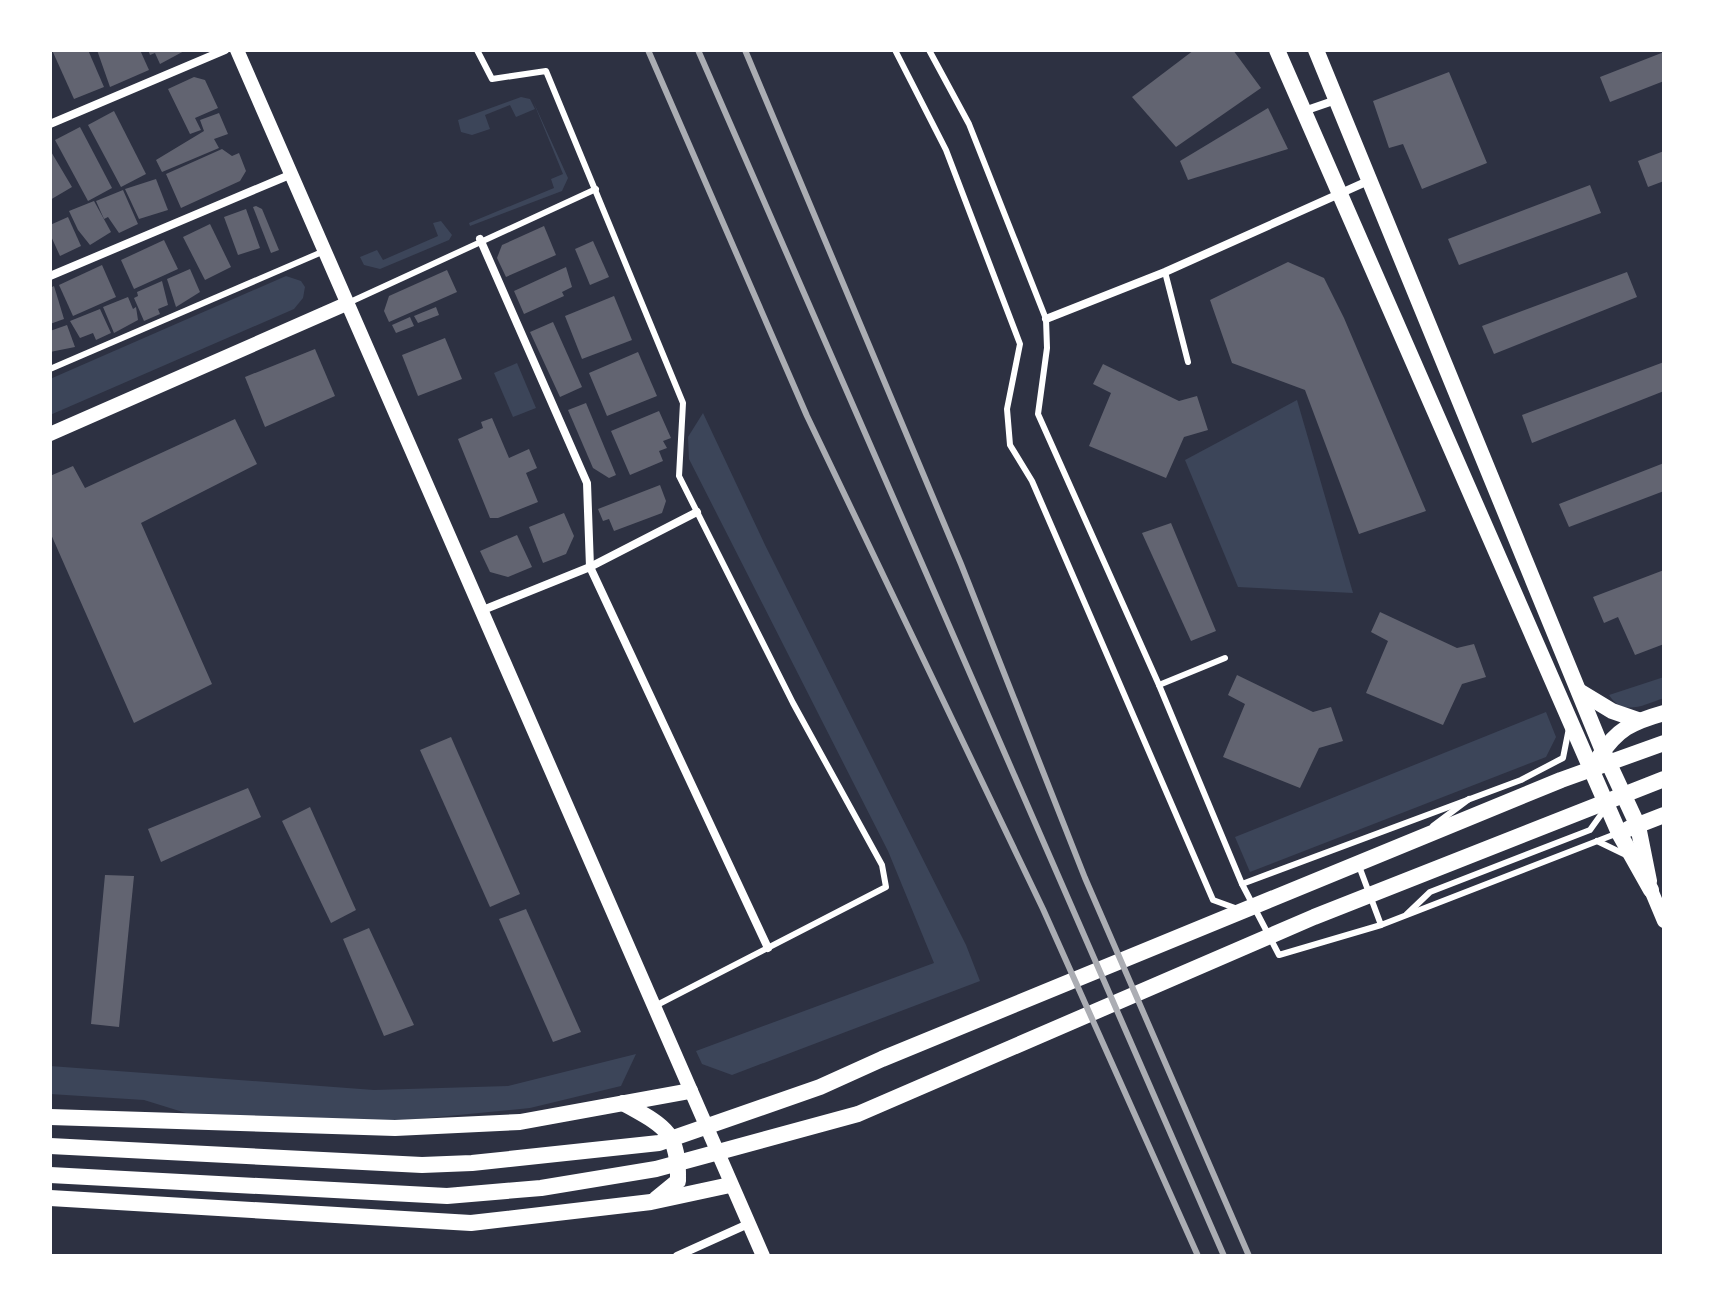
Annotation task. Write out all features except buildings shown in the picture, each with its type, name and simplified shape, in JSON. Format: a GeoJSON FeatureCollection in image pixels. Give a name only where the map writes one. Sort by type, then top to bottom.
{"type":"FeatureCollection","features":[{"type":"Feature","properties":{"kind":"main road"},"geometry":{"type":"LineString","coordinates":[[1277,50],[1630,858],[1651,890]]}},
{"type":"Feature","properties":{"kind":"main road"},"geometry":{"type":"LineString","coordinates":[[1316,50],[1603,751],[1638,826],[1651,890]]}},
{"type":"Feature","properties":{"kind":"main road"},"geometry":{"type":"LineString","coordinates":[[1579,691],[1612,711],[1638,720]]}},
{"type":"Feature","properties":{"kind":"main road"},"geometry":{"type":"LineString","coordinates":[[1591,770],[1613,735],[1638,720],[1664,713]]}},
{"type":"Feature","properties":{"kind":"main road"},"geometry":{"type":"LineString","coordinates":[[50,1146],[422,1165],[472,1163],[659,1143],[820,1087],[1531,792],[1664,743]]}},
{"type":"Feature","properties":{"kind":"main road"},"geometry":{"type":"LineString","coordinates":[[50,1175],[447,1196],[541,1188],[656,1169],[858,1114],[1314,917],[1664,779]]}},
{"type":"Feature","properties":{"kind":"main road"},"geometry":{"type":"LineString","coordinates":[[1619,833],[1664,815]]}},
{"type":"Feature","properties":{"kind":"main road"},"geometry":{"type":"LineString","coordinates":[[50,1117],[395,1128],[520,1122],[690,1091]]}},
{"type":"Feature","properties":{"kind":"main road"},"geometry":{"type":"LineString","coordinates":[[623,1103],[666,1127],[678,1152],[678,1181],[651,1202]]}},
{"type":"Feature","properties":{"kind":"main road"},"geometry":{"type":"LineString","coordinates":[[50,1198],[471,1223],[651,1202],[730,1185]]}},
{"type":"Feature","properties":{"kind":"street"},"geometry":{"type":"LineString","coordinates":[[50,124],[225,50]]}},
{"type":"Feature","properties":{"kind":"street"},"geometry":{"type":"LineString","coordinates":[[237,50],[763,1256]]}},
{"type":"Feature","properties":{"kind":"street"},"geometry":{"type":"LineString","coordinates":[[1304,111],[1337,99]]}},
{"type":"Feature","properties":{"kind":"street"},"geometry":{"type":"LineString","coordinates":[[50,276],[292,174]]}},
{"type":"Feature","properties":{"kind":"street"},"geometry":{"type":"LineString","coordinates":[[1046,319],[1165,272],[1368,181]]}},
{"type":"Feature","properties":{"kind":"street"},"geometry":{"type":"LineString","coordinates":[[480,239],[587,483],[590,567],[768,948]]}},
{"type":"Feature","properties":{"kind":"street"},"geometry":{"type":"LineString","coordinates":[[50,434],[346,304]]}},
{"type":"Feature","properties":{"kind":"street"},"geometry":{"type":"LineString","coordinates":[[483,610],[590,567],[697,512]]}},
{"type":"Feature","properties":{"kind":"street"},"geometry":{"type":"LineString","coordinates":[[1651,890],[1664,921]]}},
{"type":"Feature","properties":{"kind":"street"},"geometry":{"type":"LineString","coordinates":[[677,1256],[748,1224]]}},
{"type":"Feature","properties":{"kind":"lane"},"geometry":{"type":"LineString","coordinates":[[477,50],[492,79],[546,71],[683,403],[679,476],[793,703],[882,865],[886,887],[653,1007]]}},
{"type":"Feature","properties":{"kind":"lane"},"geometry":{"type":"LineString","coordinates":[[895,50],[946,150],[1020,344],[1007,409],[1010,445],[1032,481],[1213,900],[1231,910],[1426,831],[1469,799]]}},
{"type":"Feature","properties":{"kind":"lane"},"geometry":{"type":"LineString","coordinates":[[929,50],[969,124],[1046,319],[1047,348],[1038,414],[1159,685],[1242,884],[1279,955],[1381,925],[1619,833]]}},
{"type":"Feature","properties":{"kind":"lane"},"geometry":{"type":"LineString","coordinates":[[346,304],[480,239],[596,189]]}},
{"type":"Feature","properties":{"kind":"lane"},"geometry":{"type":"LineString","coordinates":[[50,369],[325,251]]}},
{"type":"Feature","properties":{"kind":"lane"},"geometry":{"type":"LineString","coordinates":[[1165,272],[1188,362]]}},
{"type":"Feature","properties":{"kind":"lane"},"geometry":{"type":"LineString","coordinates":[[1159,685],[1225,658]]}},
{"type":"Feature","properties":{"kind":"lane"},"geometry":{"type":"LineString","coordinates":[[1242,884],[1521,780],[1563,758],[1570,721]]}},
{"type":"Feature","properties":{"kind":"lane"},"geometry":{"type":"LineString","coordinates":[[1404,916],[1430,892],[1590,830],[1613,797],[1611,768]]}},
{"type":"Feature","properties":{"kind":"lane"},"geometry":{"type":"LineString","coordinates":[[1597,841],[1630,858]]}},
{"type":"Feature","properties":{"kind":"lane"},"geometry":{"type":"LineString","coordinates":[[1356,859],[1381,925]]}},
{"type":"Feature","properties":{"kind":"shaded area"},"geometry":{"type":"Polygon","coordinates":[[[521,97],[530,99],[535,109],[516,117],[510,105],[485,115],[490,129],[472,135],[461,132],[458,120],[521,97]]]}},
{"type":"Feature","properties":{"kind":"shaded area"},"geometry":{"type":"Polygon","coordinates":[[[533,101],[568,178],[562,191],[470,226],[469,223],[554,188],[551,179],[563,174],[533,101]]]}},
{"type":"Feature","properties":{"kind":"shaded area"},"geometry":{"type":"Polygon","coordinates":[[[441,221],[452,235],[449,240],[380,269],[364,265],[360,257],[377,250],[383,260],[438,236],[433,223],[441,221]]]}},
{"type":"Feature","properties":{"kind":"shaded area"},"geometry":{"type":"Polygon","coordinates":[[[286,276],[301,281],[305,287],[303,298],[294,309],[50,415],[50,379],[286,276]]]}},
{"type":"Feature","properties":{"kind":"shaded area"},"geometry":{"type":"Polygon","coordinates":[[[517,363],[536,408],[513,417],[494,373],[517,363]]]}},
{"type":"Feature","properties":{"kind":"shaded area"},"geometry":{"type":"Polygon","coordinates":[[[1297,400],[1353,593],[1238,587],[1185,460],[1297,400]]]}},
{"type":"Feature","properties":{"kind":"shaded area"},"geometry":{"type":"Polygon","coordinates":[[[703,413],[765,545],[966,945],[980,981],[732,1075],[702,1064],[696,1051],[934,963],[888,851],[689,459],[688,437],[703,413]]]}},
{"type":"Feature","properties":{"kind":"shaded area"},"geometry":{"type":"Polygon","coordinates":[[[1664,677],[1664,698],[1649,704],[1621,706],[1609,695],[1664,677]]]}},
{"type":"Feature","properties":{"kind":"shaded area"},"geometry":{"type":"Polygon","coordinates":[[[1546,712],[1556,737],[1546,757],[1250,872],[1235,837],[1546,712]]]}},
{"type":"Feature","properties":{"kind":"shaded area"},"geometry":{"type":"Polygon","coordinates":[[[636,1054],[621,1086],[530,1108],[396,1121],[186,1113],[144,1100],[50,1094],[50,1066],[374,1090],[508,1086],[636,1054]]]}},
{"type":"Feature","properties":{"kind":"railway"},"geometry":{"type":"LineString","coordinates":[[648,50],[807,416],[1043,909],[1198,1256]]}},
{"type":"Feature","properties":{"kind":"railway"},"geometry":{"type":"LineString","coordinates":[[698,50],[1224,1256]]}},
{"type":"Feature","properties":{"kind":"railway"},"geometry":{"type":"LineString","coordinates":[[745,50],[961,564],[1085,878],[1249,1256]]}}]}
